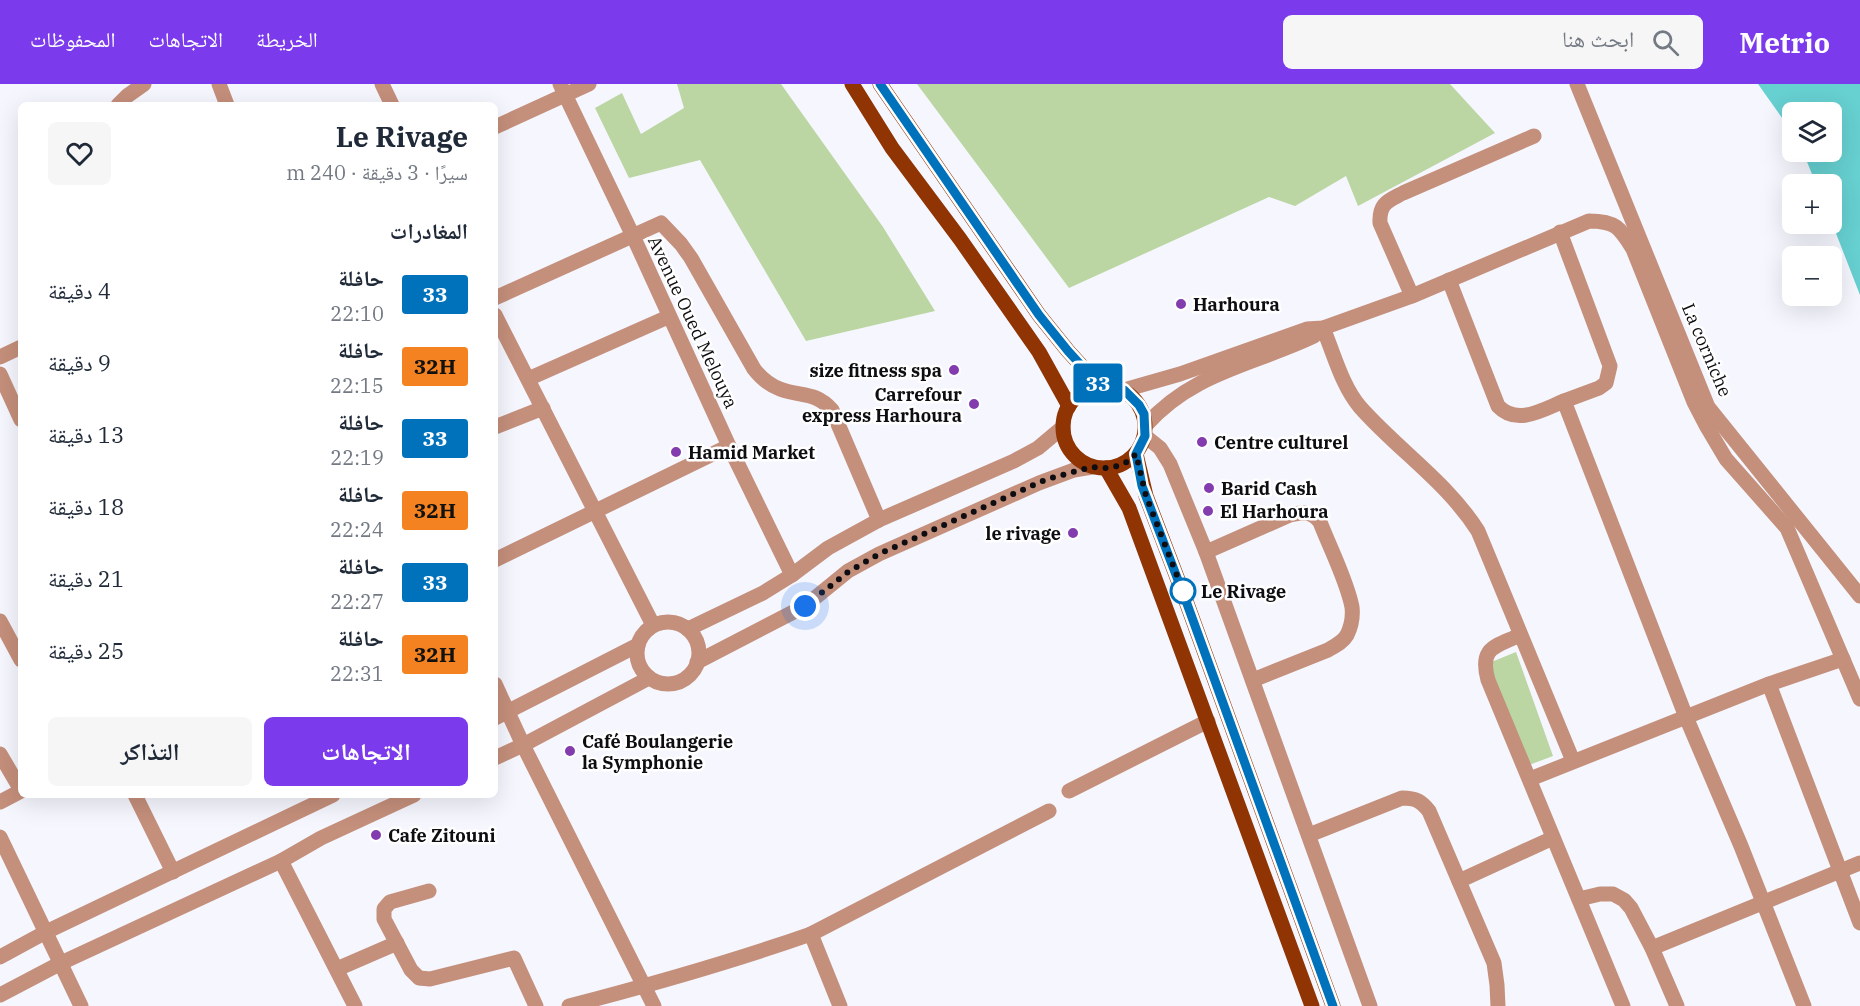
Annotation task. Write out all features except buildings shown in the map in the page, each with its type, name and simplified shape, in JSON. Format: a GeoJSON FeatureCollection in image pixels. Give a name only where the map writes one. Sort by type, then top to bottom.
{"type":"FeatureCollection","features":[{"type":"Feature","properties":{"kind":"main road"},"geometry":{"type":"LineString","coordinates":[[852,84],[892,147],[1039,352],[1069,406]]}},
{"type":"Feature","properties":{"kind":"main road"},"geometry":{"type":"LineString","coordinates":[[880,84],[1039,315],[1100,386]]}},
{"type":"Feature","properties":{"kind":"main road"},"geometry":{"type":"LineString","coordinates":[[1099,468],[1127,462],[1136,454],[1145,430],[1139,405],[1124,390],[1112,386],[1088,389],[1077,396],[1065,416],[1064,438],[1075,456],[1099,468],[1130,508],[1312,1006]]}},
{"type":"Feature","properties":{"kind":"main road"},"geometry":{"type":"LineString","coordinates":[[1136,454],[1146,496],[1333,1006]]}},
{"type":"Feature","properties":{"kind":"street"},"geometry":{"type":"LineString","coordinates":[[121,102],[144,84]]}},
{"type":"Feature","properties":{"kind":"street"},"geometry":{"type":"LineString","coordinates":[[219,84],[226,102]]}},
{"type":"Feature","properties":{"kind":"street"},"geometry":{"type":"LineString","coordinates":[[382,84],[391,102]]}},
{"type":"Feature","properties":{"kind":"street"},"geometry":{"type":"LineString","coordinates":[[498,125],[562,90],[589,84]]}},
{"type":"Feature","properties":{"kind":"street","name":"La corniche"},"geometry":{"type":"LineString","coordinates":[[1577,84],[1708,406],[1860,596]]}},
{"type":"Feature","properties":{"kind":"street","name":"Avenue Oued Melouya"},"geometry":{"type":"LineString","coordinates":[[562,90],[792,575]]}},
{"type":"Feature","properties":{"kind":"street"},"geometry":{"type":"LineString","coordinates":[[1412,296],[1380,223],[1379,213],[1383,205],[1403,193],[1534,136]]}},
{"type":"Feature","properties":{"kind":"street"},"geometry":{"type":"LineString","coordinates":[[1371,1006],[1206,552],[1170,464],[1145,430],[1166,405],[1189,387],[1238,366],[1314,328],[1323,328],[1412,296],[1560,232],[1589,221],[1614,224],[1622,231],[1634,249],[1694,402],[1707,427],[1726,459],[1787,528],[1860,699]]}},
{"type":"Feature","properties":{"kind":"street"},"geometry":{"type":"LineString","coordinates":[[498,297],[662,223],[691,258],[754,369],[763,380],[781,390],[816,398],[825,402],[832,410],[879,520]]}},
{"type":"Feature","properties":{"kind":"street"},"geometry":{"type":"LineString","coordinates":[[1449,280],[1498,406],[1504,412],[1511,416],[1527,416],[1599,388],[1606,383],[1610,366],[1560,232]]}},
{"type":"Feature","properties":{"kind":"street"},"geometry":{"type":"LineString","coordinates":[[528,379],[668,317]]}},
{"type":"Feature","properties":{"kind":"street"},"geometry":{"type":"LineString","coordinates":[[498,321],[653,625]]}},
{"type":"Feature","properties":{"kind":"street"},"geometry":{"type":"LineString","coordinates":[[1323,328],[1343,376],[1359,406],[1456,499],[1478,531],[1573,761]]}},
{"type":"Feature","properties":{"kind":"street"},"geometry":{"type":"LineString","coordinates":[[1124,390],[1293,340]]}},
{"type":"Feature","properties":{"kind":"street"},"geometry":{"type":"LineString","coordinates":[[0,357],[18,348]]}},
{"type":"Feature","properties":{"kind":"street"},"geometry":{"type":"LineString","coordinates":[[0,374],[18,413]]}},
{"type":"Feature","properties":{"kind":"street"},"geometry":{"type":"LineString","coordinates":[[1564,401],[1686,717],[1804,1006]]}},
{"type":"Feature","properties":{"kind":"street"},"geometry":{"type":"LineString","coordinates":[[498,426],[543,408]]}},
{"type":"Feature","properties":{"kind":"street"},"geometry":{"type":"LineString","coordinates":[[688,629],[763,593],[828,548],[879,520],[1014,461],[1038,447],[1063,427]]}},
{"type":"Feature","properties":{"kind":"street"},"geometry":{"type":"LineString","coordinates":[[498,558],[729,446]]}},
{"type":"Feature","properties":{"kind":"street"},"geometry":{"type":"LineString","coordinates":[[697,662],[805,606],[848,572],[879,554],[1039,483],[1074,470],[1099,468]]}},
{"type":"Feature","properties":{"kind":"street"},"geometry":{"type":"LineString","coordinates":[[1206,552],[1300,512],[1315,515],[1320,522],[1349,597],[1353,610],[1352,622],[1346,636],[1339,643],[1328,650],[1252,680]]}},
{"type":"Feature","properties":{"kind":"street"},"geometry":{"type":"LineString","coordinates":[[0,621],[18,654]]}},
{"type":"Feature","properties":{"kind":"street"},"geometry":{"type":"LineString","coordinates":[[674,622],[688,629],[697,642],[699,652],[697,662],[686,678],[677,682],[658,682],[649,678],[641,668],[637,657],[638,645],[644,633],[653,625],[674,622]]}},
{"type":"Feature","properties":{"kind":"street"},"geometry":{"type":"LineString","coordinates":[[1520,635],[1494,648],[1486,655],[1484,664],[1488,680],[1623,1006]]}},
{"type":"Feature","properties":{"kind":"street"},"geometry":{"type":"LineString","coordinates":[[501,715],[638,645]]}},
{"type":"Feature","properties":{"kind":"street"},"geometry":{"type":"LineString","coordinates":[[1530,779],[1769,684],[1843,658]]}},
{"type":"Feature","properties":{"kind":"street"},"geometry":{"type":"LineString","coordinates":[[498,757],[649,678]]}},
{"type":"Feature","properties":{"kind":"street"},"geometry":{"type":"LineString","coordinates":[[1769,684],[1860,923]]}},
{"type":"Feature","properties":{"kind":"street"},"geometry":{"type":"LineString","coordinates":[[498,700],[501,715],[523,745],[654,1006]]}},
{"type":"Feature","properties":{"kind":"street"},"geometry":{"type":"LineString","coordinates":[[1069,791],[1208,721]]}},
{"type":"Feature","properties":{"kind":"street"},"geometry":{"type":"LineString","coordinates":[[0,754],[18,785]]}},
{"type":"Feature","properties":{"kind":"street"},"geometry":{"type":"LineString","coordinates":[[0,802],[18,792]]}},
{"type":"Feature","properties":{"kind":"street"},"geometry":{"type":"LineString","coordinates":[[136,798],[173,872]]}},
{"type":"Feature","properties":{"kind":"street"},"geometry":{"type":"LineString","coordinates":[[0,957],[46,932],[173,872],[302,802],[320,798]]}},
{"type":"Feature","properties":{"kind":"street"},"geometry":{"type":"LineString","coordinates":[[0,994],[61,963],[281,861],[321,838],[408,798]]}},
{"type":"Feature","properties":{"kind":"street"},"geometry":{"type":"LineString","coordinates":[[1309,835],[1402,798],[1421,801],[1429,811],[1494,963],[1498,1006]]}},
{"type":"Feature","properties":{"kind":"street"},"geometry":{"type":"LineString","coordinates":[[576,1005],[753,954],[811,934],[1048,811]]}},
{"type":"Feature","properties":{"kind":"street"},"geometry":{"type":"LineString","coordinates":[[0,837],[81,1006]]}},
{"type":"Feature","properties":{"kind":"street"},"geometry":{"type":"LineString","coordinates":[[1459,880],[1553,838]]}},
{"type":"Feature","properties":{"kind":"street"},"geometry":{"type":"LineString","coordinates":[[281,861],[355,1006]]}},
{"type":"Feature","properties":{"kind":"street"},"geometry":{"type":"LineString","coordinates":[[1652,948],[1860,863]]}},
{"type":"Feature","properties":{"kind":"street"},"geometry":{"type":"LineString","coordinates":[[429,891],[390,902],[383,914],[414,975],[424,979],[514,958],[536,1006]]}},
{"type":"Feature","properties":{"kind":"street"},"geometry":{"type":"LineString","coordinates":[[1579,899],[1600,894],[1613,894],[1624,900],[1652,948],[1677,1006]]}},
{"type":"Feature","properties":{"kind":"street"},"geometry":{"type":"LineString","coordinates":[[811,934],[840,1006]]}},
{"type":"Feature","properties":{"kind":"street"},"geometry":{"type":"LineString","coordinates":[[336,969],[397,943]]}},
{"type":"Feature","properties":{"kind":"green space"},"geometry":{"type":"Polygon","coordinates":[[[677,84],[781,84],[883,227],[935,311],[806,341],[700,160],[629,178],[595,108],[622,93],[641,134],[684,108],[677,84]]]}},
{"type":"Feature","properties":{"kind":"green space"},"geometry":{"type":"Polygon","coordinates":[[[917,84],[1450,84],[1495,133],[1358,206],[1346,176],[1295,206],[1269,197],[1069,288],[917,84]]]}},
{"type":"Feature","properties":{"kind":"green space"},"geometry":{"type":"Polygon","coordinates":[[[1516,652],[1553,756],[1529,765],[1489,663],[1516,652]]]}},
{"type":"Feature","properties":{"kind":"water"},"geometry":{"type":"Polygon","coordinates":[[[1758,84],[1860,84],[1860,295],[1836,234],[1842,234],[1842,174],[1812,174],[1807,162],[1842,162],[1842,102],[1782,102],[1782,118],[1758,84]]]}},
{"type":"Feature","properties":{"kind":"bus line","name":"33"},"geometry":{"type":"LineString","coordinates":[[880,84],[1039,315],[1100,386],[1112,386],[1124,390],[1132,396],[1144,414],[1145,436],[1136,454],[1142,486],[1333,1006]]}},
{"type":"Feature","properties":{"kind":"place","name":"Harhoura"},"geometry":{"type":"Point","coordinates":[1181,304]}},
{"type":"Feature","properties":{"kind":"place","name":"size fitness spa"},"geometry":{"type":"Point","coordinates":[954,370]}},
{"type":"Feature","properties":{"kind":"place","name":"Carrefour express Harhoura"},"geometry":{"type":"Point","coordinates":[974,404]}},
{"type":"Feature","properties":{"kind":"place","name":"Centre culturel"},"geometry":{"type":"Point","coordinates":[1202,442]}},
{"type":"Feature","properties":{"kind":"place","name":"Hamid Market"},"geometry":{"type":"Point","coordinates":[676,452]}},
{"type":"Feature","properties":{"kind":"place","name":"Barid Cash"},"geometry":{"type":"Point","coordinates":[1209,488]}},
{"type":"Feature","properties":{"kind":"place","name":"El Harhoura"},"geometry":{"type":"Point","coordinates":[1208,511]}},
{"type":"Feature","properties":{"kind":"place","name":"le rivage"},"geometry":{"type":"Point","coordinates":[1073,533]}},
{"type":"Feature","properties":{"kind":"place","name":"Le Rivage"},"geometry":{"type":"Point","coordinates":[1183,591]}},
{"type":"Feature","properties":{"kind":"place","name":"Café Boulangerie la Symphonie"},"geometry":{"type":"Point","coordinates":[570,751]}},
{"type":"Feature","properties":{"kind":"place","name":"Cafe Zitouni"},"geometry":{"type":"Point","coordinates":[376,835]}},
{"type":"Feature","properties":{"kind":"route"},"geometry":{"type":"LineString","coordinates":[[805,606],[848,572],[879,554],[1047,479],[1074,470],[1118,466],[1136,454],[1142,486],[1183,591]]}}]}
